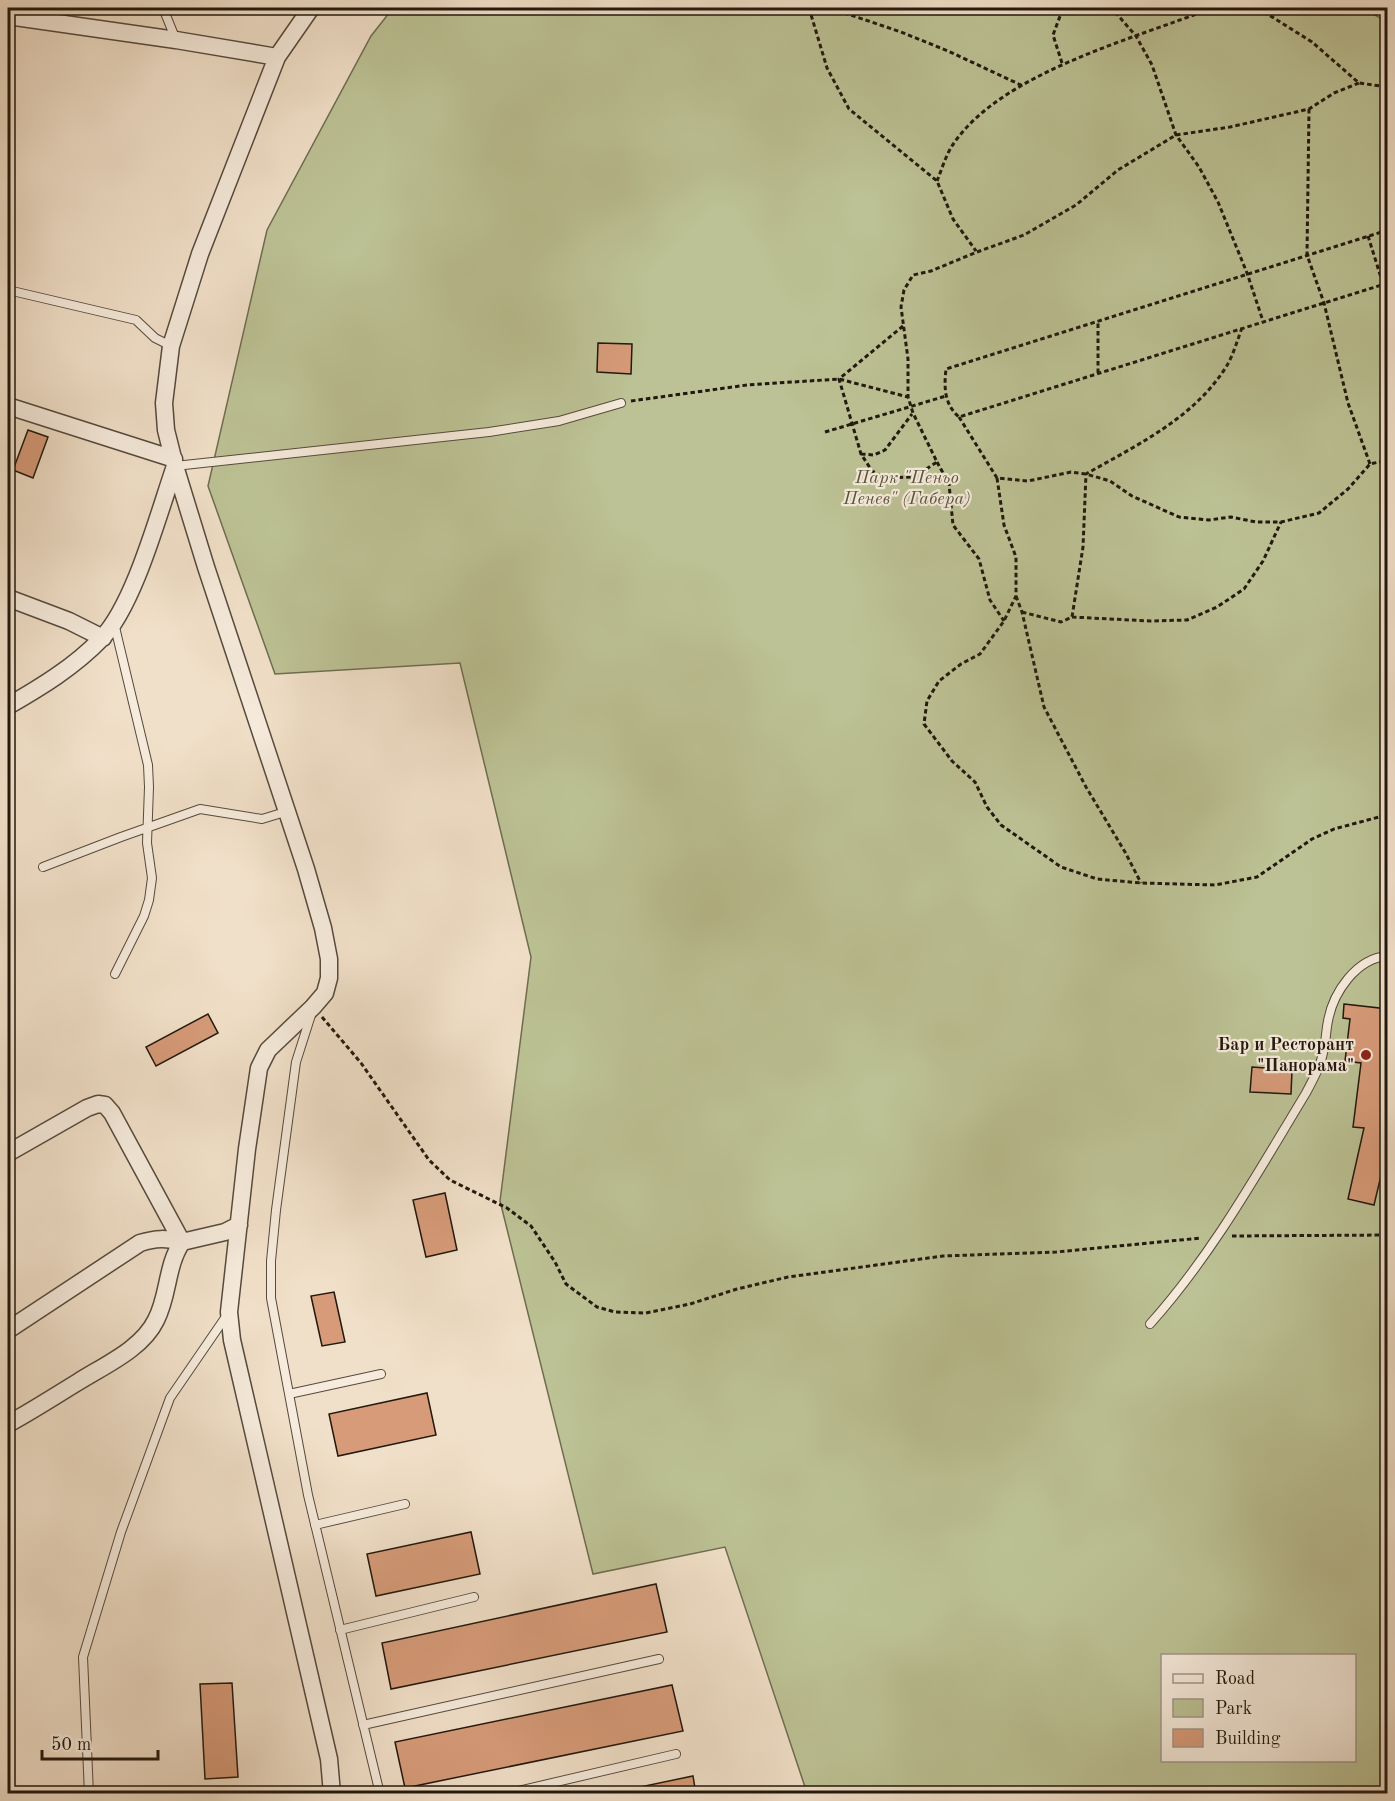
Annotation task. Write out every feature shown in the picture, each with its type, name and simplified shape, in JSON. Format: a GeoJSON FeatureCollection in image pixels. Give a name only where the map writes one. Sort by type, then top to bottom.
{"type":"FeatureCollection","features":[{"type":"Feature","properties":{"kind":"street"},"geometry":{"type":"LineString","coordinates":[[311,8],[277,57],[200,254],[171,346],[164,403],[166,430],[209,578],[317,909],[329,959],[329,978],[325,993],[268,1050],[259,1068],[247,1149],[229,1312],[232,1340],[329,1759],[332,1794]]}},
{"type":"Feature","properties":{"kind":"street"},"geometry":{"type":"LineString","coordinates":[[8,16],[277,57]]}},
{"type":"Feature","properties":{"kind":"street"},"geometry":{"type":"LineString","coordinates":[[8,406],[175,463]]}},
{"type":"Feature","properties":{"kind":"street"},"geometry":{"type":"LineString","coordinates":[[8,706],[76,663],[103,638],[114,623],[144,556],[175,463]]}},
{"type":"Feature","properties":{"kind":"street"},"geometry":{"type":"LineString","coordinates":[[8,598],[69,621],[103,638]]}},
{"type":"Feature","properties":{"kind":"street"},"geometry":{"type":"LineString","coordinates":[[8,1153],[87,1108],[98,1104],[105,1105],[112,1113],[182,1242]]}},
{"type":"Feature","properties":{"kind":"street"},"geometry":{"type":"LineString","coordinates":[[8,1330],[140,1243],[155,1238],[182,1242],[225,1232],[239,1225]]}},
{"type":"Feature","properties":{"kind":"street"},"geometry":{"type":"LineString","coordinates":[[8,1424],[124,1354],[142,1339],[156,1321],[164,1299],[170,1268],[182,1242]]}},
{"type":"Feature","properties":{"kind":"lane"},"geometry":{"type":"LineString","coordinates":[[163,8],[176,40]]}},
{"type":"Feature","properties":{"kind":"lane"},"geometry":{"type":"LineString","coordinates":[[8,290],[136,320],[155,338],[171,346]]}},
{"type":"Feature","properties":{"kind":"lane"},"geometry":{"type":"LineString","coordinates":[[175,463],[489,432],[558,421],[621,403]]}},
{"type":"Feature","properties":{"kind":"lane"},"geometry":{"type":"LineString","coordinates":[[114,623],[148,765],[147,843],[152,878],[144,916],[115,974]]}},
{"type":"Feature","properties":{"kind":"lane"},"geometry":{"type":"LineString","coordinates":[[43,867],[200,809],[262,819],[285,812]]}},
{"type":"Feature","properties":{"kind":"lane"},"geometry":{"type":"LineString","coordinates":[[1150,1324],[1178,1294],[1217,1236],[1318,1071],[1334,999],[1348,978],[1362,965],[1381,956],[1388,956]]}},
{"type":"Feature","properties":{"kind":"lane"},"geometry":{"type":"LineString","coordinates":[[313,1007],[296,1062],[271,1261],[271,1298],[315,1525],[380,1794]]}},
{"type":"Feature","properties":{"kind":"lane"},"geometry":{"type":"LineString","coordinates":[[89,1794],[83,1657],[121,1532],[170,1398],[229,1312]]}},
{"type":"Feature","properties":{"kind":"lane"},"geometry":{"type":"LineString","coordinates":[[289,1394],[381,1374]]}},
{"type":"Feature","properties":{"kind":"lane"},"geometry":{"type":"LineString","coordinates":[[315,1525],[405,1504]]}},
{"type":"Feature","properties":{"kind":"lane"},"geometry":{"type":"LineString","coordinates":[[340,1630],[474,1597]]}},
{"type":"Feature","properties":{"kind":"lane"},"geometry":{"type":"LineString","coordinates":[[363,1725],[658,1659]]}},
{"type":"Feature","properties":{"kind":"lane"},"geometry":{"type":"LineString","coordinates":[[505,1794],[676,1754]]}},
{"type":"Feature","properties":{"kind":"path"},"geometry":{"type":"LineString","coordinates":[[809,8],[827,68],[849,109],[937,181],[953,219],[977,252]]}},
{"type":"Feature","properties":{"kind":"path"},"geometry":{"type":"LineString","coordinates":[[830,8],[901,32],[1023,86]]}},
{"type":"Feature","properties":{"kind":"path"},"geometry":{"type":"LineString","coordinates":[[1062,63],[1053,35],[1063,8]]}},
{"type":"Feature","properties":{"kind":"path"},"geometry":{"type":"LineString","coordinates":[[1108,8],[1115,12],[1136,36],[1152,65],[1176,135],[1199,167],[1218,202],[1247,273],[1263,321]]}},
{"type":"Feature","properties":{"kind":"path"},"geometry":{"type":"LineString","coordinates":[[937,181],[953,144],[974,120],[997,101],[1062,63],[1212,8]]}},
{"type":"Feature","properties":{"kind":"path"},"geometry":{"type":"LineString","coordinates":[[1249,8],[1269,15],[1312,42],[1359,83]]}},
{"type":"Feature","properties":{"kind":"path"},"geometry":{"type":"LineString","coordinates":[[1004,621],[990,600],[979,559],[953,525],[949,484],[910,406],[908,358],[901,307],[904,290],[913,275],[931,271],[1024,236],[1076,205],[1118,170],[1176,135],[1230,127],[1309,109],[1334,93],[1359,83],[1388,87]]}},
{"type":"Feature","properties":{"kind":"path"},"geometry":{"type":"LineString","coordinates":[[1309,109],[1308,255],[1324,303],[1348,404],[1370,464]]}},
{"type":"Feature","properties":{"kind":"path"},"geometry":{"type":"LineString","coordinates":[[1141,883],[1086,787],[1044,707],[1022,612],[1016,596],[1016,557],[1004,525],[997,478],[959,417],[951,410],[946,396],[946,369],[1388,230]]}},
{"type":"Feature","properties":{"kind":"path"},"geometry":{"type":"LineString","coordinates":[[959,417],[1385,284],[1368,236]]}},
{"type":"Feature","properties":{"kind":"path"},"geometry":{"type":"LineString","coordinates":[[1098,321],[1098,374]]}},
{"type":"Feature","properties":{"kind":"path"},"geometry":{"type":"LineString","coordinates":[[839,379],[903,326]]}},
{"type":"Feature","properties":{"kind":"path"},"geometry":{"type":"LineString","coordinates":[[1086,474],[1161,431],[1200,398],[1226,366],[1242,328]]}},
{"type":"Feature","properties":{"kind":"path"},"geometry":{"type":"LineString","coordinates":[[839,379],[861,454],[872,471],[885,478],[914,477],[937,462]]}},
{"type":"Feature","properties":{"kind":"path"},"geometry":{"type":"LineString","coordinates":[[621,403],[747,385],[839,379],[908,397]]}},
{"type":"Feature","properties":{"kind":"path"},"geometry":{"type":"LineString","coordinates":[[825,432],[946,396]]}},
{"type":"Feature","properties":{"kind":"path"},"geometry":{"type":"LineString","coordinates":[[861,454],[874,455],[885,450],[913,414]]}},
{"type":"Feature","properties":{"kind":"path"},"geometry":{"type":"LineString","coordinates":[[997,478],[1028,481],[1071,472],[1086,474],[1110,481],[1132,496],[1179,517],[1209,519],[1231,517],[1256,522],[1281,522],[1319,513],[1348,489],[1370,464],[1388,460]]}},
{"type":"Feature","properties":{"kind":"path"},"geometry":{"type":"LineString","coordinates":[[1072,617],[1083,547],[1086,474]]}},
{"type":"Feature","properties":{"kind":"path"},"geometry":{"type":"LineString","coordinates":[[1022,612],[1061,622],[1072,617],[1150,621],[1187,620],[1217,607],[1244,589],[1263,561],[1281,522]]}},
{"type":"Feature","properties":{"kind":"path"},"geometry":{"type":"LineString","coordinates":[[1016,596],[1004,621],[980,654],[961,664],[939,681],[927,701],[924,724],[952,761],[975,782],[987,807],[1001,825],[1029,847],[1061,867],[1097,879],[1215,885],[1257,877],[1312,839],[1334,829],[1379,817],[1388,809]]}},
{"type":"Feature","properties":{"kind":"path"},"geometry":{"type":"LineString","coordinates":[[313,1007],[362,1063],[429,1160],[450,1180],[507,1208],[531,1226],[555,1262],[566,1284],[597,1307],[615,1312],[646,1313],[690,1304],[737,1289],[788,1277],[943,1256],[1056,1252],[1168,1243],[1217,1236],[1388,1235]]}},
{"type":"Feature","properties":{"kind":"green space","name":"Парк \"Пеньо Пенев\" (Габера)"},"geometry":{"type":"Polygon","coordinates":[[[393,8],[1363,8],[1387,22],[1387,1793],[807,1793],[725,1547],[593,1574],[500,1201],[531,957],[460,663],[275,674],[208,486],[267,230],[371,36],[393,8]]]}},
{"type":"Feature","properties":{"kind":"building"},"geometry":{"type":"Polygon","coordinates":[[[598,343],[632,344],[631,374],[597,372],[598,343]]]}},
{"type":"Feature","properties":{"kind":"building"},"geometry":{"type":"Polygon","coordinates":[[[28,430],[48,437],[33,478],[13,470],[28,430]]]}},
{"type":"Feature","properties":{"kind":"building"},"geometry":{"type":"Polygon","coordinates":[[[1344,1004],[1388,1009],[1388,1084],[1383,1128],[1388,1129],[1388,1146],[1374,1205],[1348,1199],[1364,1128],[1353,1127],[1361,1063],[1345,1061],[1350,1019],[1343,1018],[1344,1004]]]}},
{"type":"Feature","properties":{"kind":"building"},"geometry":{"type":"Polygon","coordinates":[[[208,1014],[218,1033],[156,1066],[146,1047],[208,1014]]]}},
{"type":"Feature","properties":{"kind":"building"},"geometry":{"type":"Polygon","coordinates":[[[1252,1067],[1292,1070],[1291,1094],[1250,1092],[1252,1067]]]}},
{"type":"Feature","properties":{"kind":"building"},"geometry":{"type":"Polygon","coordinates":[[[445,1193],[457,1250],[426,1257],[413,1200],[445,1193]]]}},
{"type":"Feature","properties":{"kind":"building"},"geometry":{"type":"Polygon","coordinates":[[[334,1292],[345,1342],[322,1346],[311,1296],[334,1292]]]}},
{"type":"Feature","properties":{"kind":"building"},"geometry":{"type":"Polygon","coordinates":[[[427,1393],[436,1435],[338,1456],[329,1414],[427,1393]]]}},
{"type":"Feature","properties":{"kind":"building"},"geometry":{"type":"Polygon","coordinates":[[[471,1532],[480,1574],[376,1596],[367,1554],[471,1532]]]}},
{"type":"Feature","properties":{"kind":"building"},"geometry":{"type":"Polygon","coordinates":[[[656,1584],[667,1632],[391,1689],[382,1643],[656,1584]]]}},
{"type":"Feature","properties":{"kind":"building"},"geometry":{"type":"Polygon","coordinates":[[[232,1683],[238,1777],[205,1779],[200,1684],[232,1683]]]}},
{"type":"Feature","properties":{"kind":"building"},"geometry":{"type":"Polygon","coordinates":[[[672,1685],[683,1731],[405,1788],[395,1742],[672,1685]]]}},
{"type":"Feature","properties":{"kind":"building"},"geometry":{"type":"Polygon","coordinates":[[[693,1776],[696,1794],[636,1794],[635,1788],[693,1776]]]}},
{"type":"Feature","properties":{"kind":"place","name":"Бар и Ресторант \"Панорама\""},"geometry":{"type":"Point","coordinates":[1366,1055]}}]}
